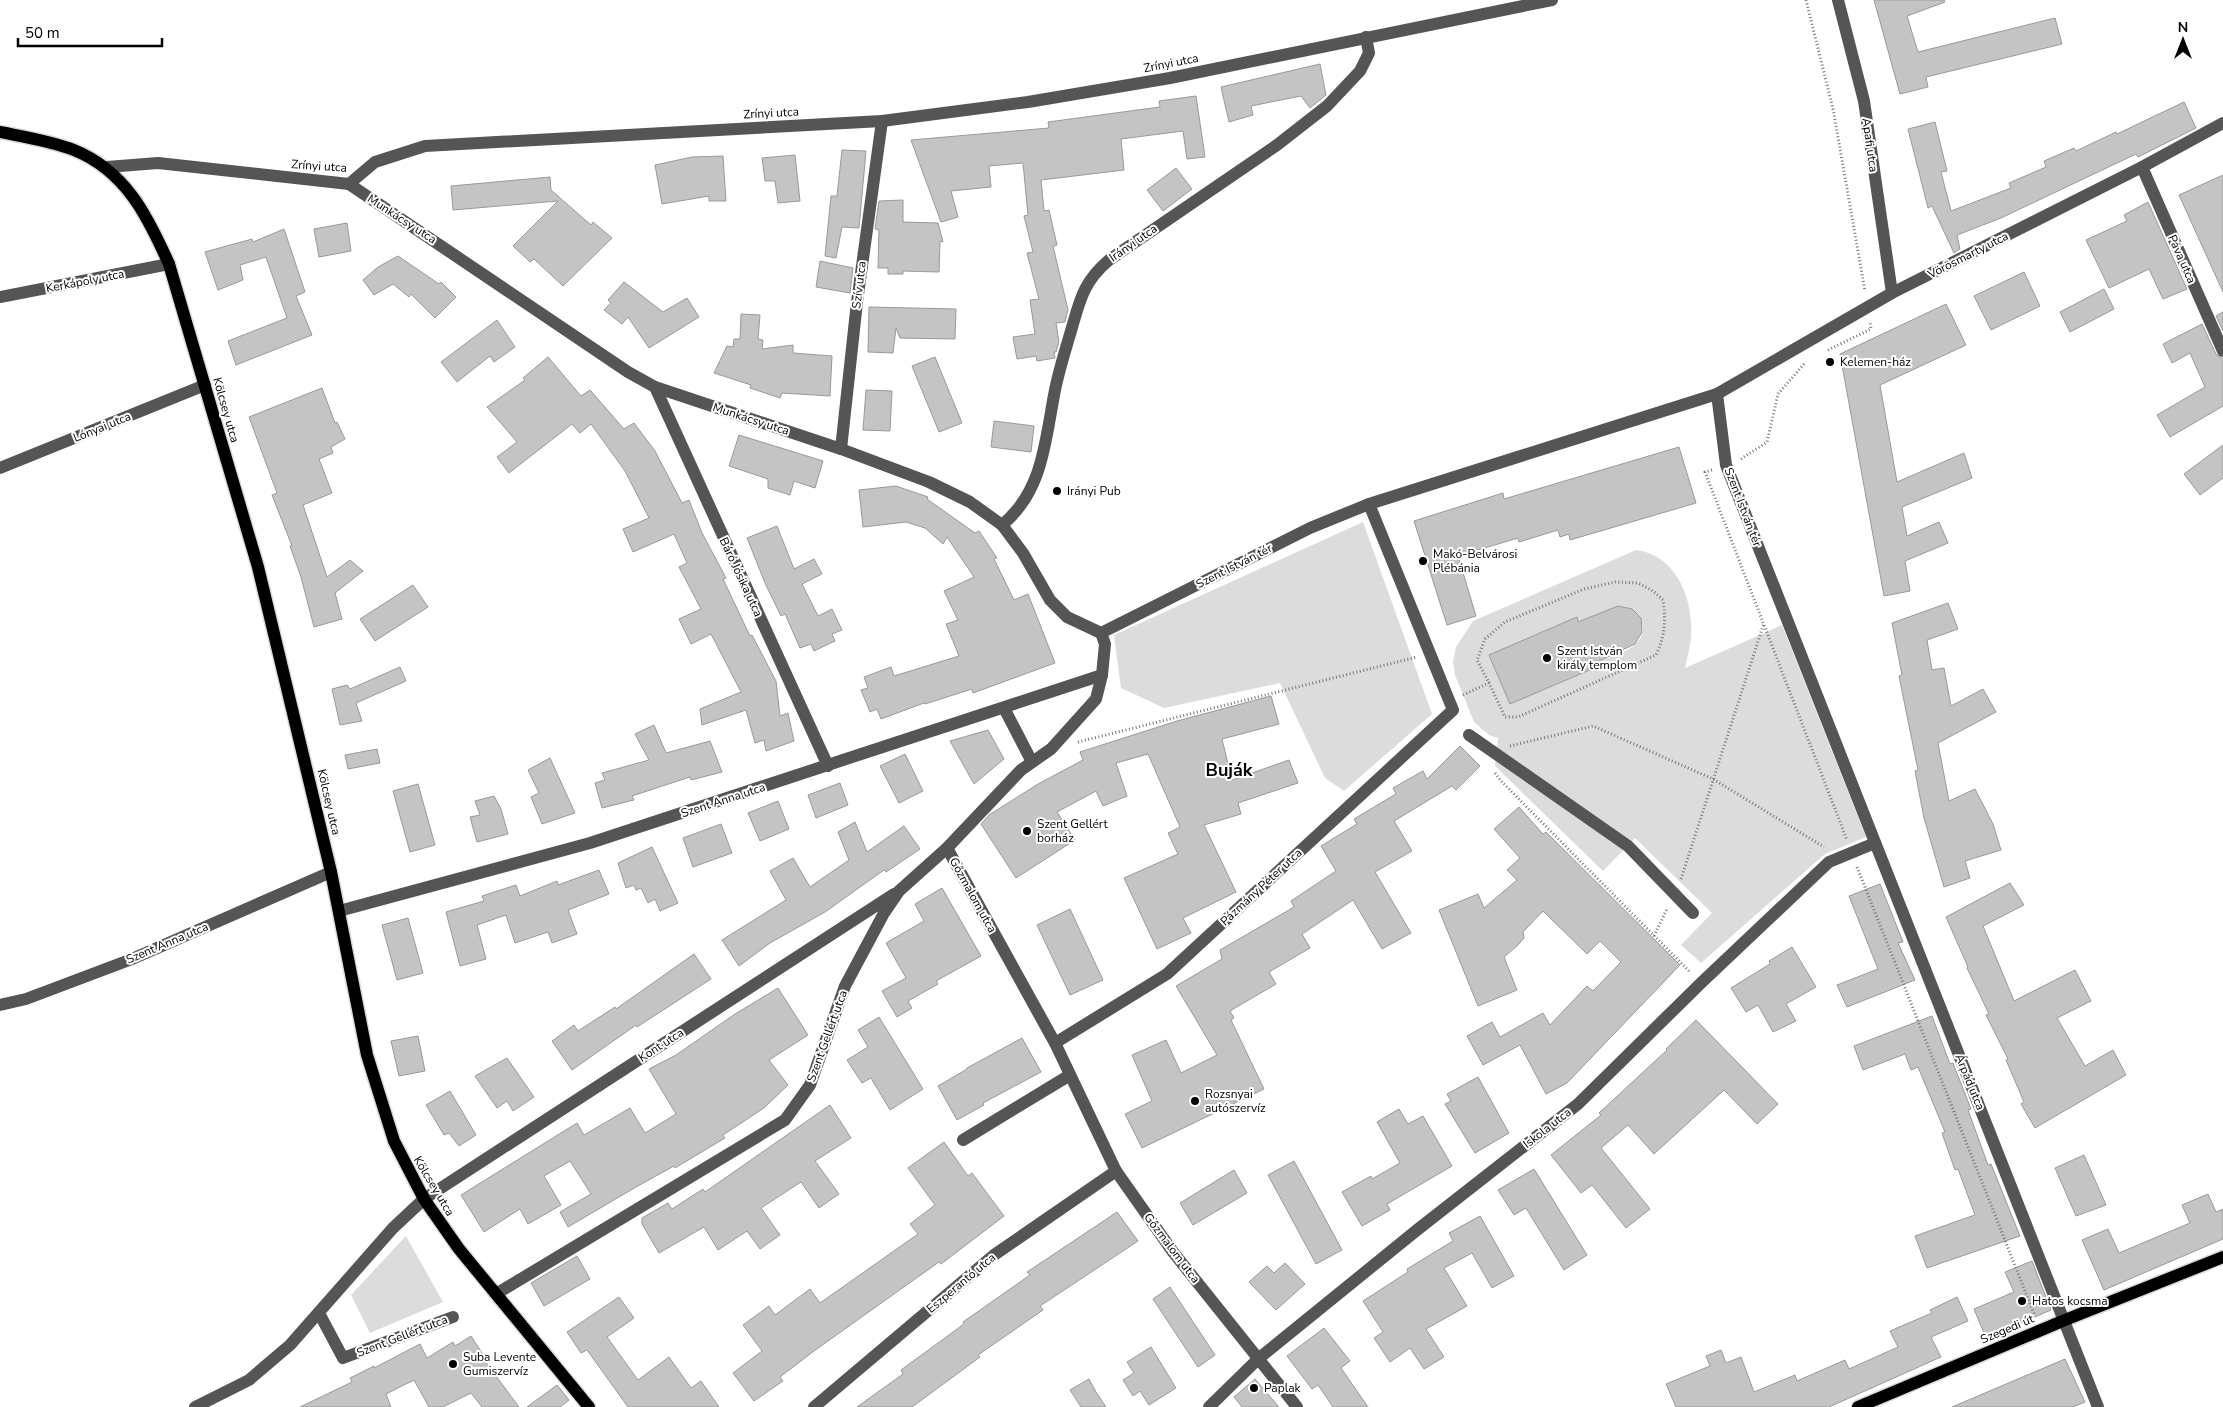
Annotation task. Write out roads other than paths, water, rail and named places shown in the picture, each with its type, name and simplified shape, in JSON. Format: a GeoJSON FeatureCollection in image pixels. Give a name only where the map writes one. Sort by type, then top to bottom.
{"type":"FeatureCollection","features":[{"type":"Feature","properties":{"kind":"main road"},"geometry":{"type":"LineString","coordinates":[[0,132],[73,150],[107,167]]}},
{"type":"Feature","properties":{"kind":"main road","name":"Kölcsey utca"},"geometry":{"type":"LineString","coordinates":[[107,167],[141,206],[151,223],[169,264],[205,385],[258,568],[331,872],[367,1055],[381,1106],[394,1141],[424,1199],[459,1249],[589,1407]]}},
{"type":"Feature","properties":{"kind":"main road","name":"Szegedi út"},"geometry":{"type":"LineString","coordinates":[[1858,1407],[2065,1320],[2223,1257]]}},
{"type":"Feature","properties":{"kind":"street","name":"Zrínyi utca"},"geometry":{"type":"LineString","coordinates":[[107,167],[158,163],[349,184],[375,162],[425,146],[882,121],[1028,102],[1160,79],[1552,0]]}},
{"type":"Feature","properties":{"kind":"street","name":"Apafi utca"},"geometry":{"type":"LineString","coordinates":[[1838,0],[1864,101],[1892,293]]}},
{"type":"Feature","properties":{"kind":"street","name":"Irányi utca"},"geometry":{"type":"LineString","coordinates":[[1002,524],[1024,503],[1041,464],[1055,388],[1078,301],[1089,280],[1109,260],[1277,145],[1328,106],[1360,71],[1369,53],[1366,37]]}},
{"type":"Feature","properties":{"kind":"street","name":"Szív utca"},"geometry":{"type":"LineString","coordinates":[[841,449],[857,302],[882,121]]}},
{"type":"Feature","properties":{"kind":"street","name":"Vörösmarty utca"},"geometry":{"type":"LineString","coordinates":[[1717,394],[1892,293],[2142,167],[2223,123]]}},
{"type":"Feature","properties":{"kind":"street","name":"Páva utca"},"geometry":{"type":"LineString","coordinates":[[2142,167],[2223,351]]}},
{"type":"Feature","properties":{"kind":"street","name":"Munkácsy utca"},"geometry":{"type":"LineString","coordinates":[[349,184],[628,372],[655,387],[841,449],[929,482],[970,502],[1002,524],[1023,552],[1050,600],[1067,616],[1101,633]]}},
{"type":"Feature","properties":{"kind":"street","name":"Kerkápoly utca"},"geometry":{"type":"LineString","coordinates":[[0,297],[169,264]]}},
{"type":"Feature","properties":{"kind":"street","name":"Lónyai utca"},"geometry":{"type":"LineString","coordinates":[[0,468],[205,385]]}},
{"type":"Feature","properties":{"kind":"street","name":"Báró Jósika utca"},"geometry":{"type":"LineString","coordinates":[[655,387],[828,766]]}},
{"type":"Feature","properties":{"kind":"street","name":"Szent István tér"},"geometry":{"type":"LineString","coordinates":[[1101,633],[1310,528],[1369,504],[1717,394],[1726,465],[1875,844]]}},
{"type":"Feature","properties":{"kind":"street","name":"Pázmány Péter utca"},"geometry":{"type":"LineString","coordinates":[[1055,1043],[1167,974],[1450,705],[1369,504]]}},
{"type":"Feature","properties":{"kind":"street"},"geometry":{"type":"LineString","coordinates":[[1101,633],[1105,644],[1102,675]]}},
{"type":"Feature","properties":{"kind":"street","name":"Szent Anna utca"},"geometry":{"type":"LineString","coordinates":[[339,911],[590,843],[1102,675]]}},
{"type":"Feature","properties":{"kind":"street","name":"Szent Gellért utca"},"geometry":{"type":"LineString","coordinates":[[496,1294],[785,1120],[810,1085],[845,986],[884,912],[899,891],[947,848],[1021,770],[1051,749],[1096,699],[1102,675]]}},
{"type":"Feature","properties":{"kind":"street"},"geometry":{"type":"LineString","coordinates":[[1004,708],[1032,762]]}},
{"type":"Feature","properties":{"kind":"street"},"geometry":{"type":"LineString","coordinates":[[1469,735],[1628,846],[1692,912]]}},
{"type":"Feature","properties":{"kind":"street","name":"Iskola utca"},"geometry":{"type":"LineString","coordinates":[[1209,1407],[1258,1358],[1578,1104],[1701,983],[1829,862],[1875,844]]}},
{"type":"Feature","properties":{"kind":"street","name":"Árpád utca"},"geometry":{"type":"LineString","coordinates":[[1875,844],[2098,1407]]}},
{"type":"Feature","properties":{"kind":"street","name":"Gőzmalom utca"},"geometry":{"type":"LineString","coordinates":[[947,848],[1055,1043],[1116,1171],[1173,1252],[1296,1407]]}},
{"type":"Feature","properties":{"kind":"street","name":"Szent Anna utca"},"geometry":{"type":"LineString","coordinates":[[0,1006],[26,1000],[132,959],[331,872]]}},
{"type":"Feature","properties":{"kind":"street","name":"Kont utca"},"geometry":{"type":"LineString","coordinates":[[424,1199],[899,891]]}},
{"type":"Feature","properties":{"kind":"street"},"geometry":{"type":"LineString","coordinates":[[963,1140],[1070,1075]]}},
{"type":"Feature","properties":{"kind":"street","name":"Eszperantó utca"},"geometry":{"type":"LineString","coordinates":[[814,1407],[994,1255],[1116,1171]]}},
{"type":"Feature","properties":{"kind":"street"},"geometry":{"type":"LineString","coordinates":[[195,1407],[249,1380],[290,1346],[393,1228],[424,1199]]}},
{"type":"Feature","properties":{"kind":"street","name":"Szent Gellért utca"},"geometry":{"type":"LineString","coordinates":[[319,1313],[343,1358],[453,1317]]}},
{"type":"Feature","properties":{"kind":"place","name":"Kelemen-ház"},"geometry":{"type":"Point","coordinates":[1830,362]}},
{"type":"Feature","properties":{"kind":"place","name":"Irányi Pub"},"geometry":{"type":"Point","coordinates":[1057,491]}},
{"type":"Feature","properties":{"kind":"place","name":"Makó-Belvárosi Plébánia"},"geometry":{"type":"Point","coordinates":[1423,561]}},
{"type":"Feature","properties":{"kind":"place","name":"Szent István király templom"},"geometry":{"type":"Point","coordinates":[1547,658]}},
{"type":"Feature","properties":{"kind":"place","name":"Szent Gellért borház"},"geometry":{"type":"Point","coordinates":[1027,831]}},
{"type":"Feature","properties":{"kind":"place","name":"Rozsnyai autószervíz"},"geometry":{"type":"Point","coordinates":[1195,1101]}},
{"type":"Feature","properties":{"kind":"place","name":"Hatos kocsma"},"geometry":{"type":"Point","coordinates":[2022,1301]}},
{"type":"Feature","properties":{"kind":"place","name":"Suba Levente Gumiszervíz"},"geometry":{"type":"Point","coordinates":[453,1364]}},
{"type":"Feature","properties":{"kind":"place","name":"Paplak"},"geometry":{"type":"Point","coordinates":[1254,1388]}},
{"type":"Feature","properties":{"kind":"district","name":"Buják"},"geometry":{"type":"Point","coordinates":[1229,770]}}]}
